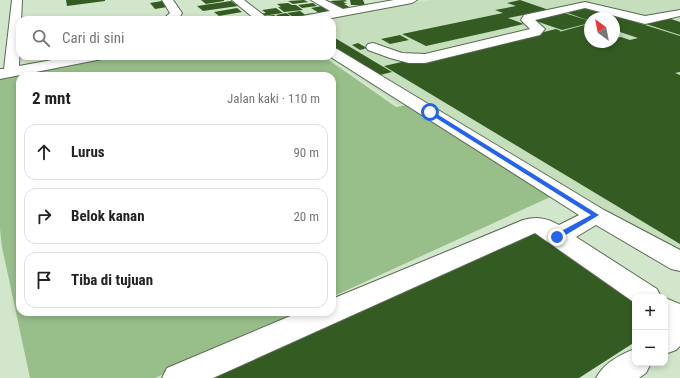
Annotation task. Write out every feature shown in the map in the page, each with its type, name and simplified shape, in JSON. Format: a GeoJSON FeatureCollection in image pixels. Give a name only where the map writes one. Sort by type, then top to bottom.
{"type":"FeatureCollection","features":[{"type":"Feature","properties":{"kind":"street"},"geometry":{"type":"LineString","coordinates":[[17,0],[6,73],[76,60]]}},
{"type":"Feature","properties":{"kind":"street"},"geometry":{"type":"LineString","coordinates":[[167,0],[176,13],[174,16]]}},
{"type":"Feature","properties":{"kind":"street"},"geometry":{"type":"LineString","coordinates":[[237,0],[259,16]]}},
{"type":"Feature","properties":{"kind":"street"},"geometry":{"type":"LineString","coordinates":[[316,0],[342,13]]}},
{"type":"Feature","properties":{"kind":"street"},"geometry":{"type":"LineString","coordinates":[[324,16],[387,2],[412,0]]}},
{"type":"Feature","properties":{"kind":"street"},"geometry":{"type":"LineString","coordinates":[[373,47],[397,57],[420,60],[433,58],[539,30],[527,20],[528,18],[586,5],[645,20],[680,13]]}},
{"type":"Feature","properties":{"kind":"street"},"geometry":{"type":"LineString","coordinates":[[336,54],[596,215],[680,262]]}},
{"type":"Feature","properties":{"kind":"street"},"geometry":{"type":"LineString","coordinates":[[557,237],[596,215]]}},
{"type":"Feature","properties":{"kind":"street"},"geometry":{"type":"LineString","coordinates":[[336,310],[526,227],[541,225],[642,294]]}},
{"type":"Feature","properties":{"kind":"street"},"geometry":{"type":"LineString","coordinates":[[668,311],[680,319]]}},
{"type":"Feature","properties":{"kind":"street"},"geometry":{"type":"LineString","coordinates":[[179,378],[322,316]]}},
{"type":"Feature","properties":{"kind":"street"},"geometry":{"type":"LineString","coordinates":[[668,338],[680,328]]}},
{"type":"Feature","properties":{"kind":"street"},"geometry":{"type":"LineString","coordinates":[[613,378],[632,365]]}},
{"type":"Feature","properties":{"kind":"shaded area"},"geometry":{"type":"Polygon","coordinates":[[[432,0],[680,0],[680,256],[407,102],[399,105],[333,60],[336,60],[336,17],[432,0]]]}},
{"type":"Feature","properties":{"kind":"shaded area"},"geometry":{"type":"Polygon","coordinates":[[[90,60],[329,60],[396,107],[406,105],[559,193],[336,295],[336,72],[18,72],[90,60]]]}},
{"type":"Feature","properties":{"kind":"shaded area"},"geometry":{"type":"Polygon","coordinates":[[[16,72],[16,312],[2,247],[0,229],[0,75],[16,72]]]}},
{"type":"Feature","properties":{"kind":"shaded area"},"geometry":{"type":"Polygon","coordinates":[[[17,316],[290,316],[155,378],[30,378],[17,316]]]}},
{"type":"Feature","properties":{"kind":"building"},"geometry":{"type":"Polygon","coordinates":[[[66,0],[105,0],[105,1],[67,6],[66,0]]]}},
{"type":"Feature","properties":{"kind":"building"},"geometry":{"type":"Polygon","coordinates":[[[201,0],[224,0],[224,1],[206,4],[201,0]]]}},
{"type":"Feature","properties":{"kind":"building"},"geometry":{"type":"Polygon","coordinates":[[[304,0],[308,2],[293,4],[288,1],[304,0]]]}},
{"type":"Feature","properties":{"kind":"building"},"geometry":{"type":"Polygon","coordinates":[[[350,0],[363,0],[365,5],[351,5],[350,0]]]}},
{"type":"Feature","properties":{"kind":"building"},"geometry":{"type":"Polygon","coordinates":[[[520,0],[549,10],[508,18],[524,24],[426,46],[402,34],[503,13],[495,10],[516,6],[507,3],[520,0]]]}},
{"type":"Feature","properties":{"kind":"building"},"geometry":{"type":"Polygon","coordinates":[[[162,1],[167,7],[155,9],[150,3],[162,1]]]}},
{"type":"Feature","properties":{"kind":"building"},"geometry":{"type":"Polygon","coordinates":[[[231,1],[238,6],[203,11],[197,6],[231,1]]]}},
{"type":"Feature","properties":{"kind":"building"},"geometry":{"type":"Polygon","coordinates":[[[330,1],[347,1],[343,2],[347,4],[344,4],[351,8],[342,9],[330,5],[335,4],[330,1]]]}},
{"type":"Feature","properties":{"kind":"building"},"geometry":{"type":"Polygon","coordinates":[[[288,3],[296,5],[303,10],[284,12],[278,7],[281,7],[277,4],[288,3]]]}},
{"type":"Feature","properties":{"kind":"building"},"geometry":{"type":"Polygon","coordinates":[[[313,3],[317,6],[302,8],[298,5],[313,3]]]}},
{"type":"Feature","properties":{"kind":"building"},"geometry":{"type":"Polygon","coordinates":[[[322,6],[331,12],[309,16],[306,14],[319,13],[311,8],[322,6]]]}},
{"type":"Feature","properties":{"kind":"building"},"geometry":{"type":"Polygon","coordinates":[[[585,6],[604,12],[584,12],[584,19],[562,11],[585,6]]]}},
{"type":"Feature","properties":{"kind":"building"},"geometry":{"type":"Polygon","coordinates":[[[237,8],[242,12],[219,16],[214,12],[237,8]]]}},
{"type":"Feature","properties":{"kind":"building"},"geometry":{"type":"Polygon","coordinates":[[[276,8],[283,13],[262,16],[259,14],[266,13],[262,10],[276,8]]]}},
{"type":"Feature","properties":{"kind":"building"},"geometry":{"type":"Polygon","coordinates":[[[300,11],[307,16],[292,16],[287,13],[300,11]]]}},
{"type":"Feature","properties":{"kind":"building"},"geometry":{"type":"Polygon","coordinates":[[[561,12],[584,19],[584,24],[562,30],[530,19],[561,12]]]}},
{"type":"Feature","properties":{"kind":"building"},"geometry":{"type":"Polygon","coordinates":[[[286,13],[290,16],[278,16],[276,15],[286,13]]]}},
{"type":"Feature","properties":{"kind":"building"},"geometry":{"type":"Polygon","coordinates":[[[620,17],[680,36],[680,72],[675,73],[680,75],[680,244],[384,66],[406,61],[412,64],[556,29],[561,31],[559,32],[584,25],[584,48],[620,48],[620,37],[630,40],[638,38],[620,32],[620,17]]]}},
{"type":"Feature","properties":{"kind":"building"},"geometry":{"type":"Polygon","coordinates":[[[668,18],[680,22],[680,35],[646,24],[668,18]]]}},
{"type":"Feature","properties":{"kind":"building"},"geometry":{"type":"Polygon","coordinates":[[[400,35],[409,40],[390,44],[381,39],[400,35]]]}},
{"type":"Feature","properties":{"kind":"building"},"geometry":{"type":"Polygon","coordinates":[[[336,39],[392,72],[376,76],[336,51],[336,39]]]}},
{"type":"Feature","properties":{"kind":"building"},"geometry":{"type":"Polygon","coordinates":[[[358,43],[367,48],[360,50],[352,45],[358,43]]]}},
{"type":"Feature","properties":{"kind":"building"},"geometry":{"type":"Polygon","coordinates":[[[531,226],[632,301],[632,344],[579,378],[188,378],[328,316],[336,316],[336,312],[531,226]]]}},
{"type":"Feature","properties":{"kind":"route"},"geometry":{"type":"LineString","coordinates":[[430,112],[596,215],[557,237]]}}]}
